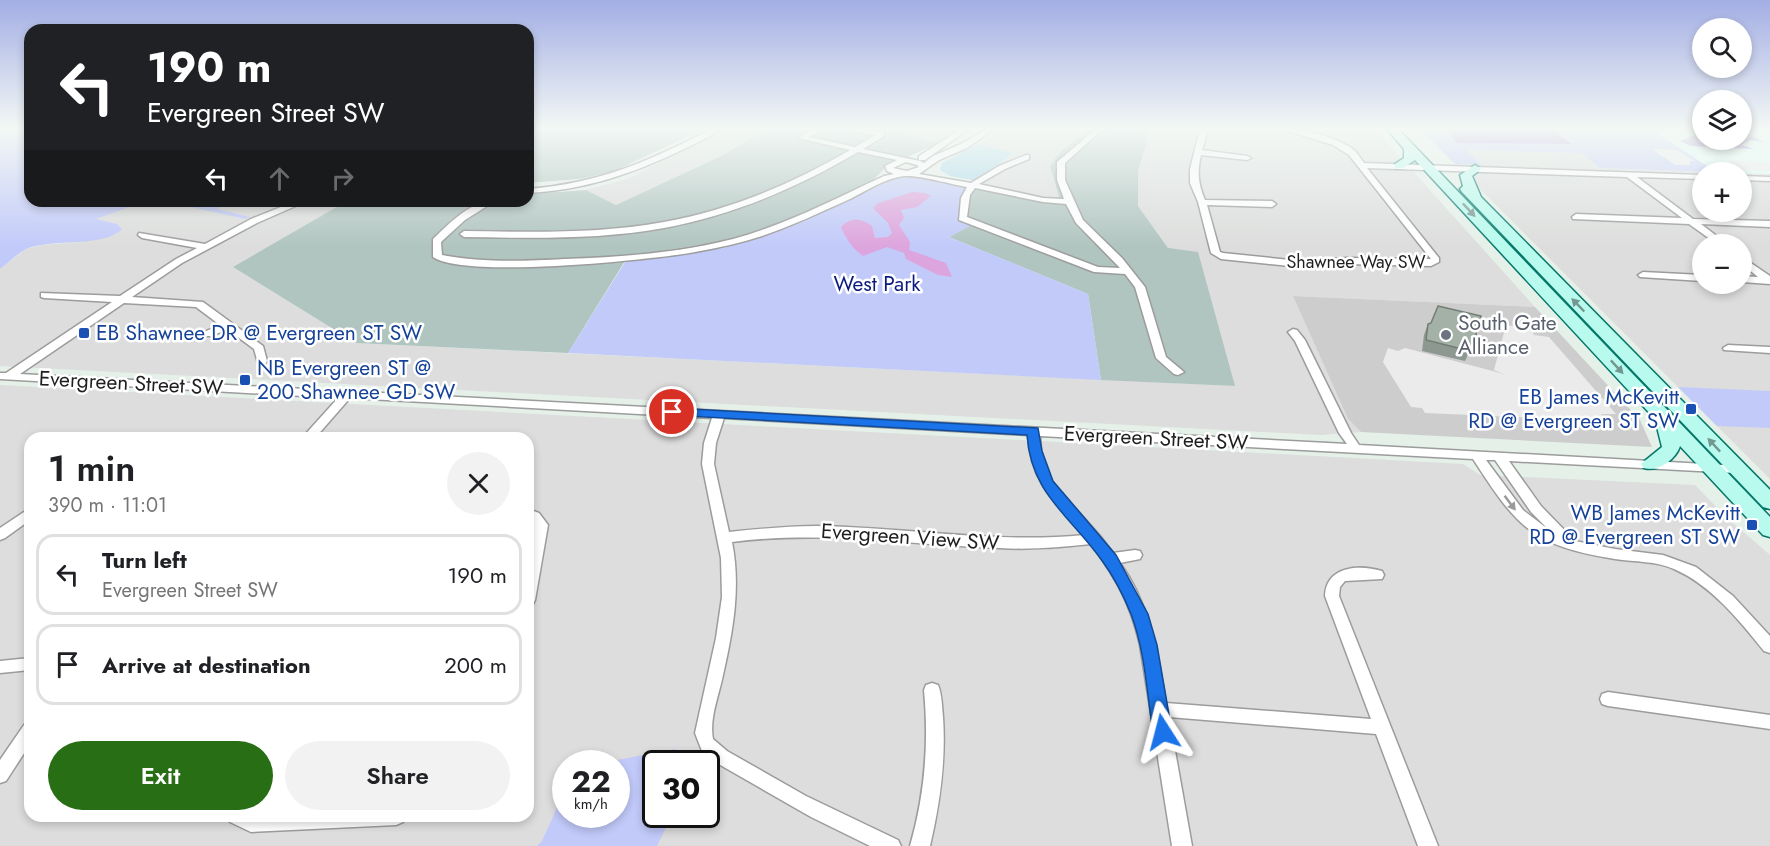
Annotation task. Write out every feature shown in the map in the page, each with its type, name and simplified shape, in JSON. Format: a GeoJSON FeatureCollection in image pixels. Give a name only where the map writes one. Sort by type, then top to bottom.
{"type":"FeatureCollection","features":[{"type":"Feature","properties":{"kind":"main road"},"geometry":{"type":"LineString","coordinates":[[1430,168],[1770,530]]}},
{"type":"Feature","properties":{"kind":"main road"},"geometry":{"type":"LineString","coordinates":[[1445,168],[1770,502]]}},
{"type":"Feature","properties":{"kind":"main road"},"geometry":{"type":"LineString","coordinates":[[1475,169],[1466,175],[1466,180],[1475,198]]}},
{"type":"Feature","properties":{"kind":"main road"},"geometry":{"type":"LineString","coordinates":[[1651,465],[1671,448],[1670,437],[1661,415]]}},
{"type":"Feature","properties":{"kind":"street"},"geometry":{"type":"LineString","coordinates":[[534,190],[592,183],[635,168]]}},
{"type":"Feature","properties":{"kind":"street"},"geometry":{"type":"LineString","coordinates":[[464,234],[596,233],[664,225],[718,212],[775,193],[826,168]]}},
{"type":"Feature","properties":{"kind":"street"},"geometry":{"type":"LineString","coordinates":[[875,184],[887,168]]}},
{"type":"Feature","properties":{"kind":"street"},"geometry":{"type":"LineString","coordinates":[[891,168],[905,174],[958,182],[1043,200],[1069,202]]}},
{"type":"Feature","properties":{"kind":"street"},"geometry":{"type":"LineString","coordinates":[[470,207],[436,241],[438,257],[463,263],[607,260],[714,246],[772,229],[875,184],[922,168]]}},
{"type":"Feature","properties":{"kind":"street"},"geometry":{"type":"LineString","coordinates":[[924,168],[958,182]]}},
{"type":"Feature","properties":{"kind":"street"},"geometry":{"type":"LineString","coordinates":[[1000,168],[973,185],[966,196],[962,216],[964,219],[1097,270],[1127,271]]}},
{"type":"Feature","properties":{"kind":"street"},"geometry":{"type":"LineString","coordinates":[[1061,168],[1061,180],[1079,221],[1119,260],[1140,287],[1161,358],[1178,372]]}},
{"type":"Feature","properties":{"kind":"street"},"geometry":{"type":"LineString","coordinates":[[1194,168],[1194,183],[1202,202],[1272,204]]}},
{"type":"Feature","properties":{"kind":"street","name":"Shawnee Way SW"},"geometry":{"type":"LineString","coordinates":[[1202,202],[1215,253],[1218,254],[1300,264],[1347,261],[1431,263],[1436,260],[1365,168]]}},
{"type":"Feature","properties":{"kind":"street"},"geometry":{"type":"LineString","coordinates":[[1459,168],[1692,177]]}},
{"type":"Feature","properties":{"kind":"street"},"geometry":{"type":"LineString","coordinates":[[1628,174],[1709,234]]}},
{"type":"Feature","properties":{"kind":"street"},"geometry":{"type":"LineString","coordinates":[[1752,178],[1770,179]]}},
{"type":"Feature","properties":{"kind":"street"},"geometry":{"type":"LineString","coordinates":[[5,376],[204,246],[254,220],[288,207]]}},
{"type":"Feature","properties":{"kind":"street"},"geometry":{"type":"LineString","coordinates":[[1576,217],[1770,224]]}},
{"type":"Feature","properties":{"kind":"street"},"geometry":{"type":"LineString","coordinates":[[142,235],[204,246]]}},
{"type":"Feature","properties":{"kind":"street"},"geometry":{"type":"LineString","coordinates":[[1752,268],[1769,281]]}},
{"type":"Feature","properties":{"kind":"street"},"geometry":{"type":"LineString","coordinates":[[1643,275],[1692,277]]}},
{"type":"Feature","properties":{"kind":"street"},"geometry":{"type":"LineString","coordinates":[[1752,280],[1769,281]]}},
{"type":"Feature","properties":{"kind":"street"},"geometry":{"type":"LineString","coordinates":[[44,295],[199,304],[259,348],[262,361]]}},
{"type":"Feature","properties":{"kind":"street"},"geometry":{"type":"LineString","coordinates":[[208,334],[228,326]]}},
{"type":"Feature","properties":{"kind":"street"},"geometry":{"type":"LineString","coordinates":[[1293,332],[1300,340],[1345,433],[1356,448]]}},
{"type":"Feature","properties":{"kind":"street"},"geometry":{"type":"LineString","coordinates":[[1728,348],[1770,350]]}},
{"type":"Feature","properties":{"kind":"street","name":"Evergreen Street SW"},"geometry":{"type":"LineString","coordinates":[[5,376],[1736,469]]}},
{"type":"Feature","properties":{"kind":"street"},"geometry":{"type":"LineString","coordinates":[[313,432],[347,394]]}},
{"type":"Feature","properties":{"kind":"street"},"geometry":{"type":"LineString","coordinates":[[719,414],[710,443],[708,464],[728,558],[728,616],[704,724],[705,741],[716,752],[792,798],[832,820],[891,846]]}},
{"type":"Feature","properties":{"kind":"street"},"geometry":{"type":"LineString","coordinates":[[1034,431],[1035,451],[1046,483],[1110,559],[1140,614],[1148,645],[1182,846]]}},
{"type":"Feature","properties":{"kind":"street"},"geometry":{"type":"LineString","coordinates":[[1477,455],[1523,520],[1544,535],[1572,546],[1668,562],[1690,570],[1703,579],[1770,647]]}},
{"type":"Feature","properties":{"kind":"street"},"geometry":{"type":"LineString","coordinates":[[1499,456],[1536,508],[1572,546]]}},
{"type":"Feature","properties":{"kind":"street"},"geometry":{"type":"LineString","coordinates":[[534,516],[541,525],[534,565]]}},
{"type":"Feature","properties":{"kind":"street"},"geometry":{"type":"LineString","coordinates":[[0,535],[24,517]]}},
{"type":"Feature","properties":{"kind":"street","name":"Evergreen View SW"},"geometry":{"type":"LineString","coordinates":[[724,538],[778,530],[797,530],[1023,544],[1071,543],[1095,539]]}},
{"type":"Feature","properties":{"kind":"street"},"geometry":{"type":"LineString","coordinates":[[1110,559],[1135,555]]}},
{"type":"Feature","properties":{"kind":"street"},"geometry":{"type":"LineString","coordinates":[[1377,575],[1345,575],[1333,583],[1331,589],[1428,846]]}},
{"type":"Feature","properties":{"kind":"street"},"geometry":{"type":"LineString","coordinates":[[0,667],[24,665]]}},
{"type":"Feature","properties":{"kind":"street"},"geometry":{"type":"LineString","coordinates":[[920,846],[933,798],[936,723],[932,690]]}},
{"type":"Feature","properties":{"kind":"street"},"geometry":{"type":"LineString","coordinates":[[1608,699],[1770,722]]}},
{"type":"Feature","properties":{"kind":"street"},"geometry":{"type":"LineString","coordinates":[[1159,709],[1382,727]]}},
{"type":"Feature","properties":{"kind":"street"},"geometry":{"type":"LineString","coordinates":[[0,775],[24,739]]}},
{"type":"Feature","properties":{"kind":"street"},"geometry":{"type":"LineString","coordinates":[[249,822],[272,822]]}},
{"type":"Feature","properties":{"kind":"shaded area"},"geometry":{"type":"Polygon","coordinates":[[[534,168],[620,168],[579,179],[534,183],[534,168]]]}},
{"type":"Feature","properties":{"kind":"shaded area"},"geometry":{"type":"Polygon","coordinates":[[[648,168],[694,168],[616,205],[586,190],[627,179],[648,168]]]}},
{"type":"Feature","properties":{"kind":"shaded area"},"geometry":{"type":"Polygon","coordinates":[[[694,168],[885,168],[870,183],[829,206],[743,238],[628,256],[568,353],[356,343],[233,267],[337,207],[534,207],[534,194],[586,190],[616,205],[694,168]]]}},
{"type":"Feature","properties":{"kind":"shaded area"},"geometry":{"type":"Polygon","coordinates":[[[993,168],[1051,168],[1059,197],[1054,199],[1011,189],[971,185],[993,168]]]}},
{"type":"Feature","properties":{"kind":"shaded area"},"geometry":{"type":"Polygon","coordinates":[[[993,168],[976,181],[950,176],[940,170],[993,168]]]}},
{"type":"Feature","properties":{"kind":"shaded area"},"geometry":{"type":"Polygon","coordinates":[[[1051,168],[1139,168],[1138,206],[1168,248],[1198,252],[1235,386],[1101,380],[1088,294],[949,237],[969,226],[957,220],[961,199],[971,185],[1011,189],[1054,199],[1059,197],[1051,168]]]}},
{"type":"Feature","properties":{"kind":"shaded area"},"geometry":{"type":"Polygon","coordinates":[[[1139,168],[1410,168],[1535,307],[1293,296],[1348,419],[1361,432],[1321,435],[0,366],[0,269],[26,249],[42,245],[80,242],[117,234],[95,219],[125,207],[194,207],[245,219],[216,209],[220,207],[337,207],[233,267],[356,343],[1234,386],[1168,248],[1138,206],[1139,168]]]}},
{"type":"Feature","properties":{"kind":"shaded area"},"geometry":{"type":"Polygon","coordinates":[[[1459,168],[1692,171],[1692,222],[1752,222],[1752,173],[1770,174],[1770,479],[1459,168]]]}},
{"type":"Feature","properties":{"kind":"shaded area"},"geometry":{"type":"Polygon","coordinates":[[[1752,168],[1770,168],[1770,174],[1752,173],[1752,168]]]}},
{"type":"Feature","properties":{"kind":"shaded area"},"geometry":{"type":"Polygon","coordinates":[[[1752,168],[1770,168],[1770,171],[1752,171],[1752,168]]]}},
{"type":"Feature","properties":{"kind":"shaded area"},"geometry":{"type":"Polygon","coordinates":[[[913,192],[931,196],[917,207],[901,210],[904,218],[899,225],[910,242],[909,250],[946,263],[952,277],[938,275],[906,259],[904,253],[887,247],[863,256],[853,247],[841,227],[852,220],[860,220],[872,226],[875,238],[888,237],[892,233],[888,223],[873,208],[878,203],[913,192]]]}},
{"type":"Feature","properties":{"kind":"shaded area"},"geometry":{"type":"Polygon","coordinates":[[[1293,296],[1535,307],[1640,420],[1652,447],[1361,432],[1348,419],[1293,296]]]}},
{"type":"Feature","properties":{"kind":"shaded area"},"geometry":{"type":"Polygon","coordinates":[[[1506,325],[1530,328],[1534,335],[1549,337],[1616,414],[1601,414],[1607,421],[1425,413],[1422,408],[1411,407],[1383,362],[1388,348],[1398,351],[1405,348],[1504,374],[1494,370],[1506,325]]]}},
{"type":"Feature","properties":{"kind":"shaded area"},"geometry":{"type":"Polygon","coordinates":[[[0,385],[1463,464],[1480,475],[1695,485],[1725,516],[1770,555],[1770,846],[0,846],[0,385]]]}},
{"type":"Feature","properties":{"kind":"green space"},"geometry":{"type":"Polygon","coordinates":[[[0,168],[24,168],[24,207],[129,207],[96,219],[117,224],[122,229],[114,235],[90,241],[36,246],[26,249],[0,269],[0,168]]]}},
{"type":"Feature","properties":{"kind":"green space"},"geometry":{"type":"Polygon","coordinates":[[[1614,168],[1692,168],[1692,171],[1614,168]]]}},
{"type":"Feature","properties":{"kind":"green space","name":"West Park"},"geometry":{"type":"Polygon","coordinates":[[[910,177],[971,185],[957,220],[970,226],[949,237],[1088,294],[1101,380],[568,353],[627,259],[724,248],[788,227],[896,178],[910,177]]]}},
{"type":"Feature","properties":{"kind":"green space"},"geometry":{"type":"Polygon","coordinates":[[[191,207],[221,207],[217,209],[250,217],[245,219],[191,207]]]}},
{"type":"Feature","properties":{"kind":"green space"},"geometry":{"type":"Polygon","coordinates":[[[1678,387],[1770,391],[1770,428],[1717,426],[1678,387]]]}},
{"type":"Feature","properties":{"kind":"green space"},"geometry":{"type":"Polygon","coordinates":[[[642,755],[642,828],[666,828],[657,846],[537,846],[542,841],[552,819],[552,828],[630,828],[630,758],[642,755]]]}},
{"type":"Feature","properties":{"kind":"building","name":"South Gate Alliance"},"geometry":{"type":"Polygon","coordinates":[[[1438,306],[1481,316],[1477,338],[1473,340],[1470,351],[1426,340],[1428,324],[1431,323],[1438,306]]]}},
{"type":"Feature","properties":{"kind":"place","name":"EB Shawnee DR @ Evergreen ST SW"},"geometry":{"type":"Point","coordinates":[84,333]}},
{"type":"Feature","properties":{"kind":"place","name":"South Gate Alliance"},"geometry":{"type":"Point","coordinates":[1446,335]}},
{"type":"Feature","properties":{"kind":"place","name":"NB Evergreen ST @ 200 Shawnee GD SW"},"geometry":{"type":"Point","coordinates":[245,380]}},
{"type":"Feature","properties":{"kind":"place","name":"EB James McKevitt RD @ Evergreen ST SW"},"geometry":{"type":"Point","coordinates":[1691,409]}},
{"type":"Feature","properties":{"kind":"place","name":"WB James McKevitt RD @ Evergreen ST SW"},"geometry":{"type":"Point","coordinates":[1752,525]}},
{"type":"Feature","properties":{"kind":"route"},"geometry":{"type":"LineString","coordinates":[[672,412],[1034,431],[1035,451],[1046,483],[1110,559],[1140,614],[1148,645],[1163,732]]}}]}
